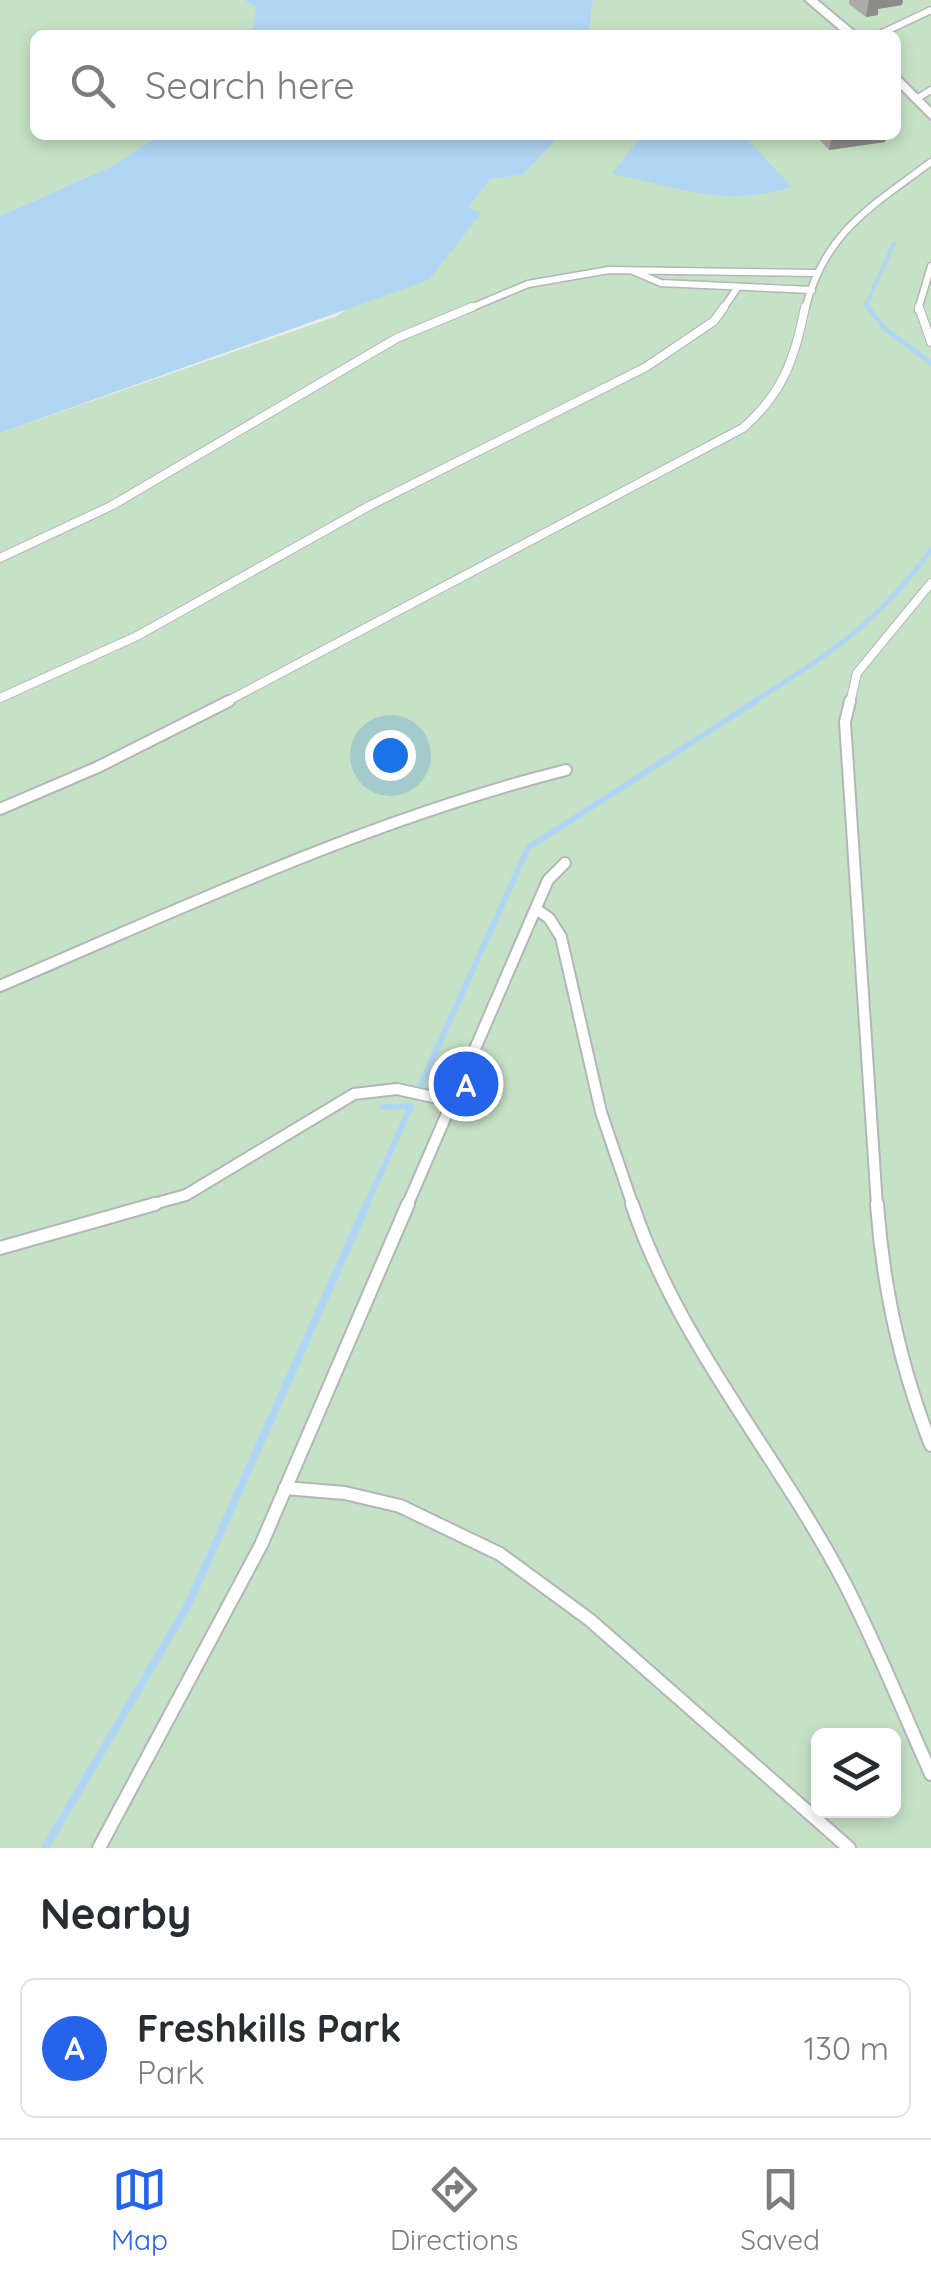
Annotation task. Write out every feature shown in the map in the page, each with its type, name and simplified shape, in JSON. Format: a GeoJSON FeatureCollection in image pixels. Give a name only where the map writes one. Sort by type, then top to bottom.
{"type":"FeatureCollection","features":[{"type":"Feature","properties":{"kind":"street"},"geometry":{"type":"LineString","coordinates":[[810,0],[847,30]]}},
{"type":"Feature","properties":{"kind":"street"},"geometry":{"type":"LineString","coordinates":[[901,82],[931,114]]}},
{"type":"Feature","properties":{"kind":"lane"},"geometry":{"type":"LineString","coordinates":[[889,30],[930,11]]}},
{"type":"Feature","properties":{"kind":"lane"},"geometry":{"type":"LineString","coordinates":[[916,99],[931,90]]}},
{"type":"Feature","properties":{"kind":"lane"},"geometry":{"type":"LineString","coordinates":[[0,809],[98,767],[222,704],[743,428],[765,412],[790,372],[816,273],[830,246],[862,214],[931,162]]}},
{"type":"Feature","properties":{"kind":"lane"},"geometry":{"type":"LineString","coordinates":[[931,266],[918,310],[931,342]]}},
{"type":"Feature","properties":{"kind":"lane"},"geometry":{"type":"LineString","coordinates":[[0,558],[111,506],[398,338],[456,310],[551,278],[632,270],[816,273]]}},
{"type":"Feature","properties":{"kind":"lane"},"geometry":{"type":"LineString","coordinates":[[632,270],[660,283],[812,290]]}},
{"type":"Feature","properties":{"kind":"lane"},"geometry":{"type":"LineString","coordinates":[[0,698],[137,636],[369,506],[669,354],[714,321],[738,287]]}},
{"type":"Feature","properties":{"kind":"lane"},"geometry":{"type":"LineString","coordinates":[[931,583],[858,673],[845,722],[881,1263],[904,1378],[931,1445]]}},
{"type":"Feature","properties":{"kind":"lane"},"geometry":{"type":"LineString","coordinates":[[0,986],[379,825],[459,797],[566,770]]}},
{"type":"Feature","properties":{"kind":"lane"},"geometry":{"type":"LineString","coordinates":[[98,1848],[260,1545],[548,880],[565,863]]}},
{"type":"Feature","properties":{"kind":"lane"},"geometry":{"type":"LineString","coordinates":[[536,908],[549,918],[560,937],[600,1112],[646,1246],[706,1359],[842,1580],[931,1774]]}},
{"type":"Feature","properties":{"kind":"lane"},"geometry":{"type":"LineString","coordinates":[[0,1248],[186,1195],[354,1094],[397,1088],[451,1101]]}},
{"type":"Feature","properties":{"kind":"lane"},"geometry":{"type":"LineString","coordinates":[[285,1488],[364,1493],[474,1537],[578,1609],[849,1848]]}},
{"type":"Feature","properties":{"kind":"green space"},"geometry":{"type":"Polygon","coordinates":[[[0,0],[243,0],[256,7],[252,30],[30,30],[30,140],[153,140],[110,167],[0,216],[0,0]]]}},
{"type":"Feature","properties":{"kind":"green space"},"geometry":{"type":"Polygon","coordinates":[[[593,0],[931,0],[931,1848],[0,1848],[0,433],[337,316],[481,212],[467,208],[490,179],[523,175],[556,140],[901,140],[901,30],[590,30],[593,0]]]}},
{"type":"Feature","properties":{"kind":"water"},"geometry":{"type":"Polygon","coordinates":[[[243,0],[593,0],[590,30],[252,30],[256,7],[243,0]]]}},
{"type":"Feature","properties":{"kind":"water"},"geometry":{"type":"Polygon","coordinates":[[[153,140],[556,140],[523,175],[490,179],[468,208],[482,212],[429,280],[0,433],[0,216],[110,167],[153,140]]]}},
{"type":"Feature","properties":{"kind":"water"},"geometry":{"type":"Polygon","coordinates":[[[638,140],[748,140],[792,187],[722,196],[612,174],[638,140]]]}},
{"type":"Feature","properties":{"kind":"waterway"},"geometry":{"type":"LineString","coordinates":[[869,310],[866,305],[894,243]]}},
{"type":"Feature","properties":{"kind":"waterway"},"geometry":{"type":"LineString","coordinates":[[868,307],[883,327],[931,363]]}},
{"type":"Feature","properties":{"kind":"waterway"},"geometry":{"type":"LineString","coordinates":[[752,703],[849,637],[890,599],[931,550]]}},
{"type":"Feature","properties":{"kind":"waterway"},"geometry":{"type":"LineString","coordinates":[[421,1084],[528,848],[756,701]]}},
{"type":"Feature","properties":{"kind":"waterway"},"geometry":{"type":"LineString","coordinates":[[366,1206],[411,1106],[383,1107]]}},
{"type":"Feature","properties":{"kind":"waterway"},"geometry":{"type":"LineString","coordinates":[[45,1848],[188,1605],[367,1204]]}},
{"type":"Feature","properties":{"kind":"place","name":"Freshkills Park"},"geometry":{"type":"Point","coordinates":[466,1084]}}]}
